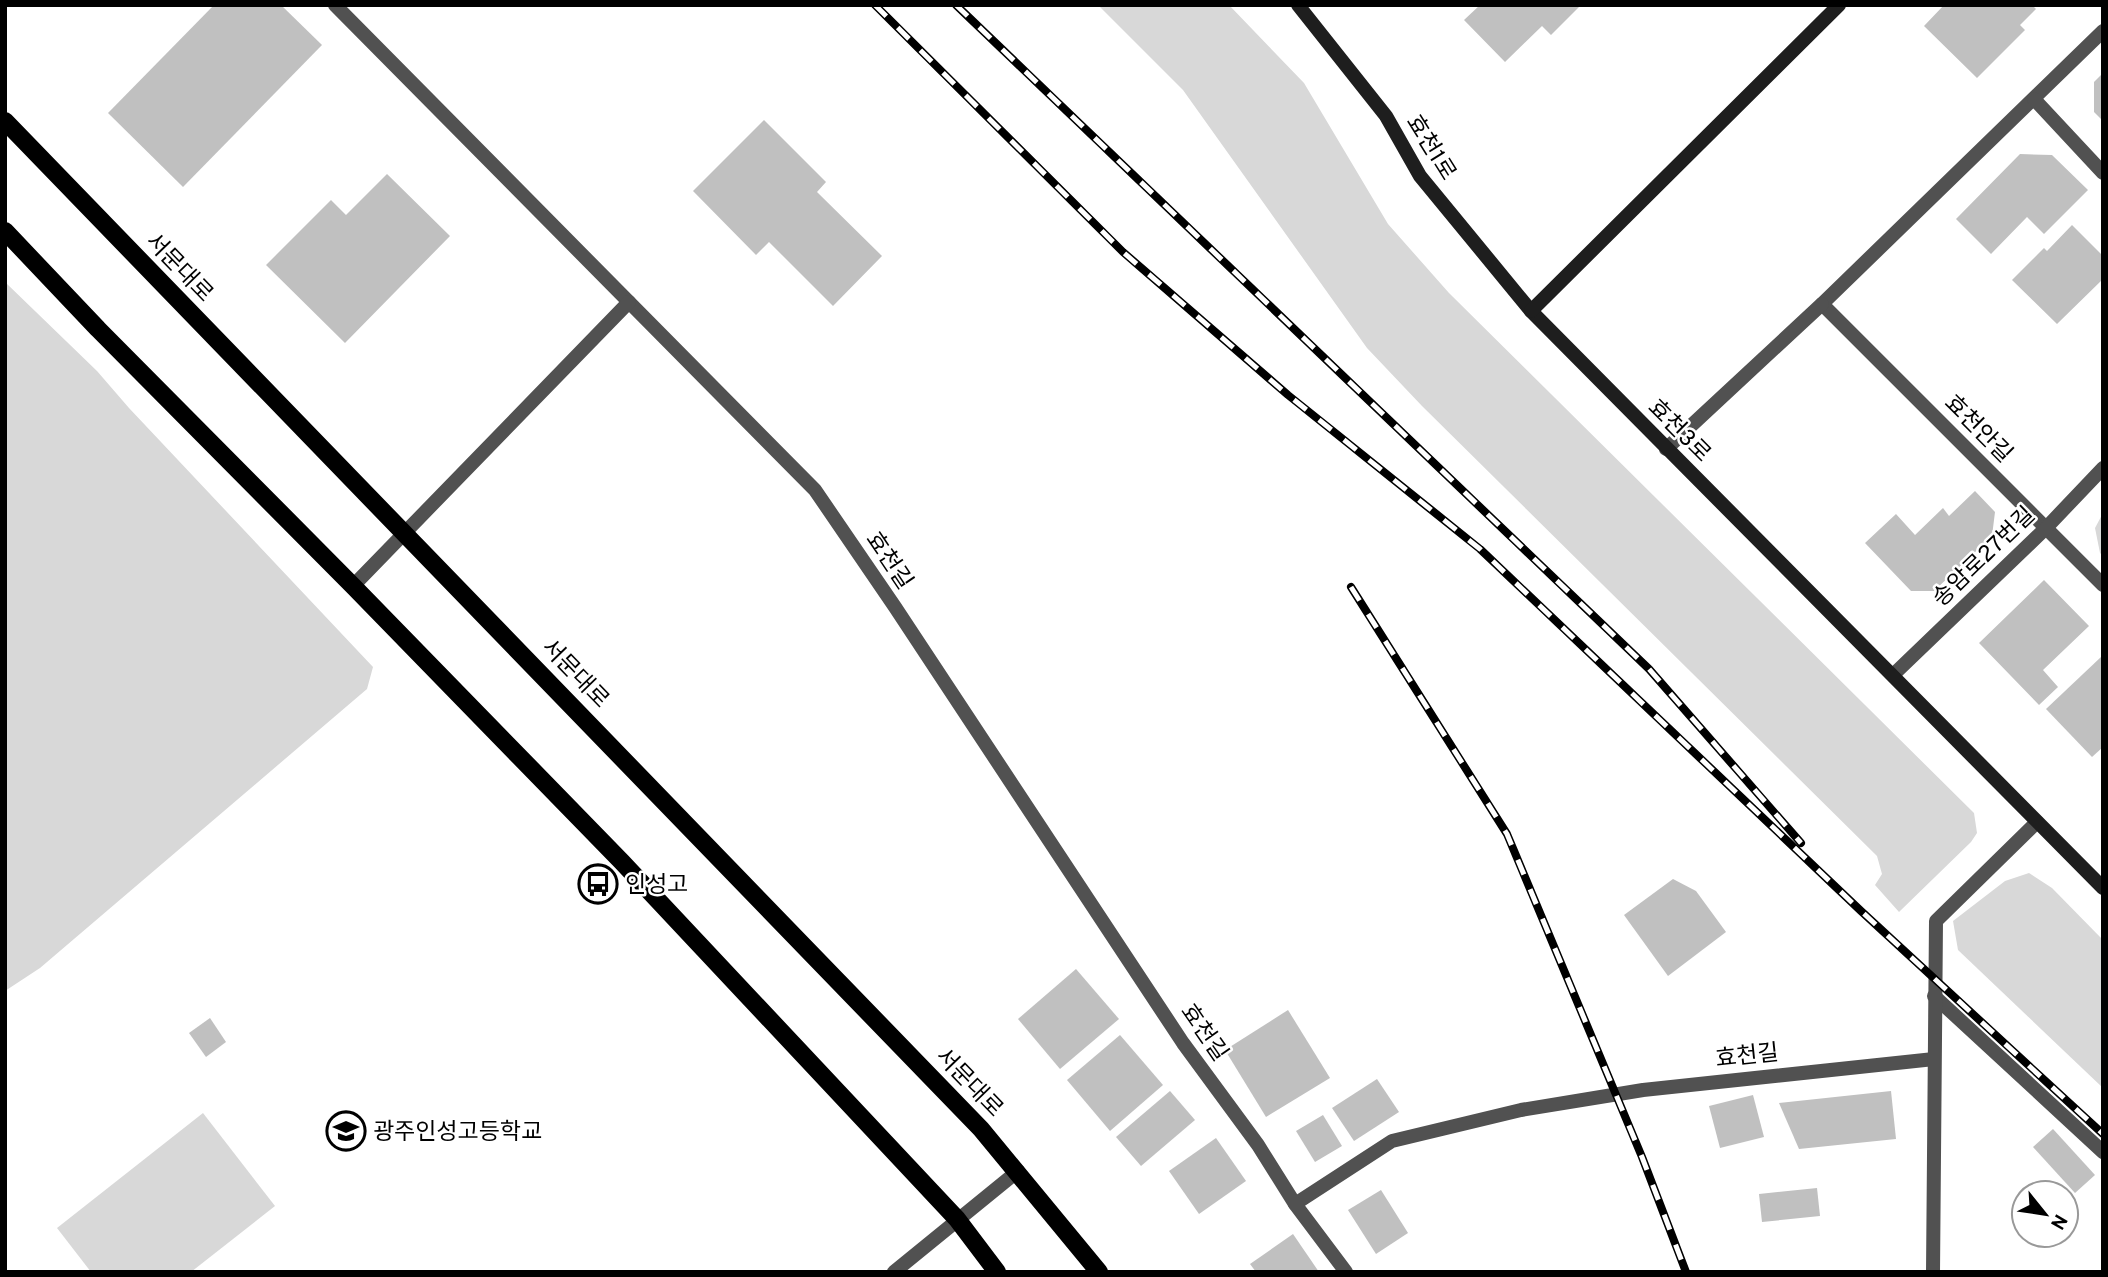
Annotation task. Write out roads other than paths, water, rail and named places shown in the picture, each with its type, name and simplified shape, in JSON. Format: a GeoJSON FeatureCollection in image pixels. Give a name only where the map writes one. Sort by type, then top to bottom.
{"type":"FeatureCollection","features":[{"type":"Feature","properties":{"kind":"main road","name":"서문대로"},"geometry":{"type":"LineString","coordinates":[[5,121],[981,1129],[1099,1272]]}},
{"type":"Feature","properties":{"kind":"main road"},"geometry":{"type":"LineString","coordinates":[[5,231],[622,862],[957,1219],[997,1272]]}},
{"type":"Feature","properties":{"kind":"street","name":"효천길"},"geometry":{"type":"LineString","coordinates":[[335,5],[815,490],[1183,1043],[1258,1144],[1295,1204],[1346,1272]]}},
{"type":"Feature","properties":{"kind":"street","name":"효천1로"},"geometry":{"type":"LineString","coordinates":[[1298,5],[1386,116],[1420,176],[1531,311]]}},
{"type":"Feature","properties":{"kind":"street"},"geometry":{"type":"LineString","coordinates":[[1531,311],[1839,5]]}},
{"type":"Feature","properties":{"kind":"street"},"geometry":{"type":"LineString","coordinates":[[1667,449],[1822,304],[2103,31]]}},
{"type":"Feature","properties":{"kind":"street"},"geometry":{"type":"LineString","coordinates":[[2034,99],[2103,173]]}},
{"type":"Feature","properties":{"kind":"street"},"geometry":{"type":"LineString","coordinates":[[353,586],[629,302]]}},
{"type":"Feature","properties":{"kind":"street","name":"효천안길"},"geometry":{"type":"LineString","coordinates":[[1822,304],[2103,585]]}},
{"type":"Feature","properties":{"kind":"street","name":"효천3로"},"geometry":{"type":"LineString","coordinates":[[1531,311],[2103,888]]}},
{"type":"Feature","properties":{"kind":"street","name":"송암로27번길"},"geometry":{"type":"LineString","coordinates":[[1893,675],[2103,468]]}},
{"type":"Feature","properties":{"kind":"street"},"geometry":{"type":"LineString","coordinates":[[1933,1272],[1936,922],[2037,822]]}},
{"type":"Feature","properties":{"kind":"street"},"geometry":{"type":"LineString","coordinates":[[1934,996],[2103,1152]]}},
{"type":"Feature","properties":{"kind":"street","name":"효천길"},"geometry":{"type":"LineString","coordinates":[[1295,1204],[1392,1140],[1521,1110],[1656,1089],[1934,1059]]}},
{"type":"Feature","properties":{"kind":"street"},"geometry":{"type":"LineString","coordinates":[[894,1272],[1018,1171]]}},
{"type":"Feature","properties":{"kind":"railway"},"geometry":{"type":"LineString","coordinates":[[875,5],[1123,252],[1288,395],[1480,549],[1861,911],[2103,1134]]}},
{"type":"Feature","properties":{"kind":"railway"},"geometry":{"type":"LineString","coordinates":[[956,5],[1649,669],[1801,843]]}},
{"type":"Feature","properties":{"kind":"railway"},"geometry":{"type":"LineString","coordinates":[[1351,587],[1507,834],[1642,1157],[1686,1272]]}},
{"type":"Feature","properties":{"kind":"place","name":"인성고"},"geometry":{"type":"Point","coordinates":[598,884]}},
{"type":"Feature","properties":{"kind":"place","name":"광주인성고등학교"},"geometry":{"type":"Point","coordinates":[346,1131]}}]}
